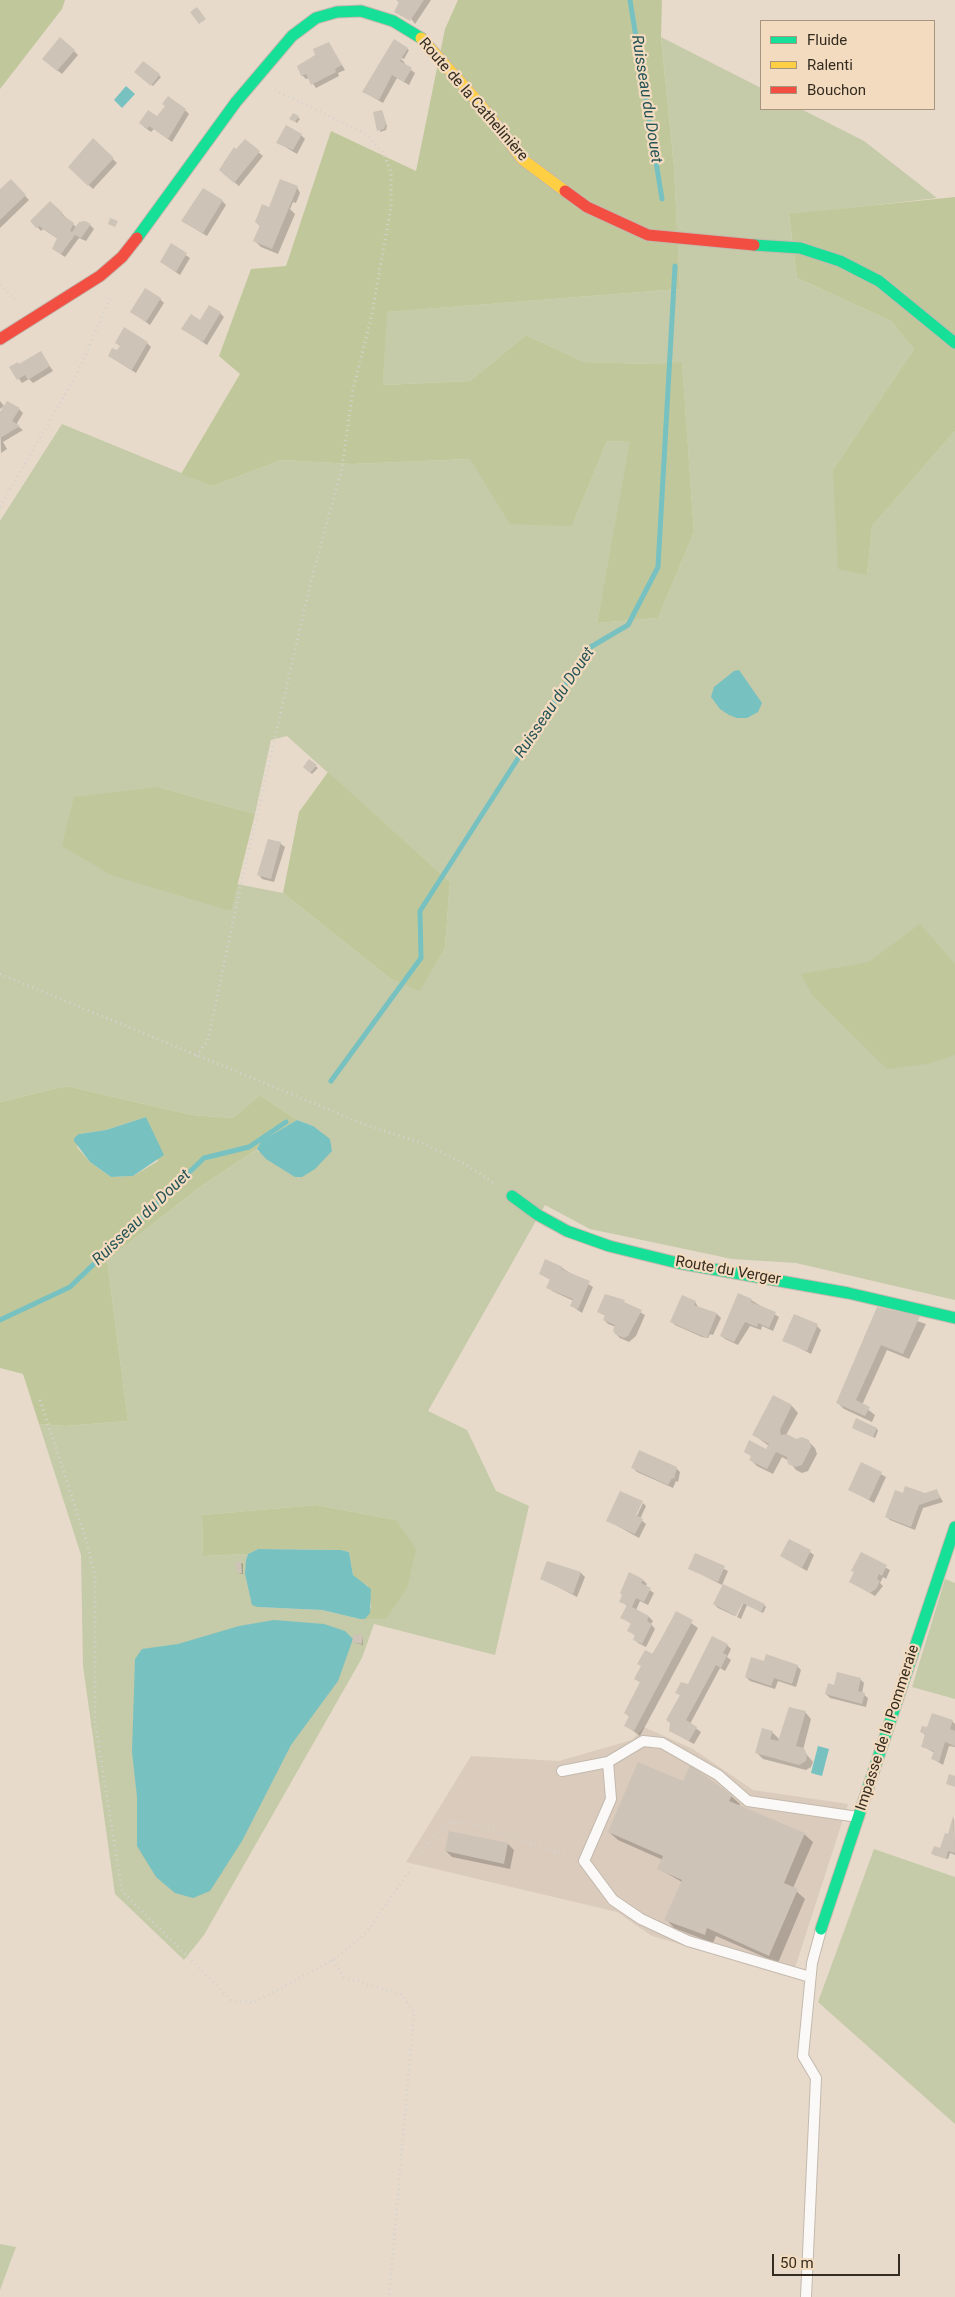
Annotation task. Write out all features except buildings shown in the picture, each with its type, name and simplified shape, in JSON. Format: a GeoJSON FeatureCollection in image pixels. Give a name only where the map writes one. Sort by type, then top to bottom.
{"type":"FeatureCollection","features":[{"type":"Feature","properties":{"kind":"street","name":"Route de la Cathelinière"},"geometry":{"type":"LineString","coordinates":[[0,339],[100,276],[122,257],[254,80],[292,36],[316,18],[337,12],[361,12],[393,21],[422,39],[480,104],[522,159],[587,207],[648,235],[698,241],[800,248],[840,261],[878,281],[955,343]]}},
{"type":"Feature","properties":{"kind":"street","name":"Route du Verger"},"geometry":{"type":"LineString","coordinates":[[512,1196],[538,1215],[567,1231],[609,1246],[678,1263],[848,1293],[955,1318]]}},
{"type":"Feature","properties":{"kind":"street","name":"Impasse de la Pommeraie"},"geometry":{"type":"LineString","coordinates":[[821,1930],[955,1527]]}},
{"type":"Feature","properties":{"kind":"lane"},"geometry":{"type":"LineString","coordinates":[[562,1771],[608,1762],[643,1741],[662,1743],[718,1775],[748,1801],[859,1817]]}},
{"type":"Feature","properties":{"kind":"lane"},"geometry":{"type":"LineString","coordinates":[[608,1762],[611,1799],[584,1861],[614,1900],[641,1919],[688,1940],[810,1977]]}},
{"type":"Feature","properties":{"kind":"lane"},"geometry":{"type":"LineString","coordinates":[[806,2297],[816,2078],[803,2056],[810,1977],[821,1930]]}},
{"type":"Feature","properties":{"kind":"path"},"geometry":{"type":"LineString","coordinates":[[196,1056],[208,1040],[239,893],[311,581],[342,468],[353,389],[372,320],[391,206],[391,172],[383,152],[364,133],[254,80]]}},
{"type":"Feature","properties":{"kind":"path"},"geometry":{"type":"LineString","coordinates":[[0,507],[79,370],[113,290]]}},
{"type":"Feature","properties":{"kind":"path"},"geometry":{"type":"LineString","coordinates":[[0,974],[366,1125],[422,1143],[467,1165],[512,1196]]}},
{"type":"Feature","properties":{"kind":"path"},"geometry":{"type":"LineString","coordinates":[[40,1400],[87,1543],[95,1576],[95,1722],[122,1892],[231,2000],[253,2003],[333,1960],[367,1932],[431,1839],[449,1822],[476,1824],[584,1861]]}},
{"type":"Feature","properties":{"kind":"path"},"geometry":{"type":"LineString","coordinates":[[333,1960],[343,1977],[401,1994],[414,2012],[389,2297]]}},
{"type":"Feature","properties":{"kind":"shaded area"},"geometry":{"type":"Polygon","coordinates":[[[644,1727],[693,1749],[753,1790],[848,1804],[792,1977],[652,1936],[617,1912],[406,1862],[471,1756],[559,1761],[632,1740],[644,1727]]]}},
{"type":"Feature","properties":{"kind":"green space"},"geometry":{"type":"Polygon","coordinates":[[[0,0],[65,0],[62,9],[0,89],[0,0]]]}},
{"type":"Feature","properties":{"kind":"green space"},"geometry":{"type":"Polygon","coordinates":[[[458,0],[662,0],[661,37],[674,167],[680,289],[387,312],[383,385],[470,381],[526,335],[584,362],[652,364],[682,362],[694,532],[658,618],[597,623],[630,442],[607,441],[572,526],[510,524],[470,459],[352,464],[281,460],[213,486],[181,474],[240,374],[219,356],[251,269],[286,266],[331,131],[416,171],[445,29],[458,0]]]}},
{"type":"Feature","properties":{"kind":"green space"},"geometry":{"type":"Polygon","coordinates":[[[661,37],[760,87],[760,110],[803,110],[864,141],[937,198],[789,215],[797,278],[891,321],[914,349],[833,470],[867,574],[872,526],[955,431],[955,1300],[796,1263],[732,1259],[590,1229],[545,1205],[428,1411],[467,1430],[496,1491],[529,1506],[495,1655],[374,1624],[362,1658],[204,1935],[184,1960],[115,1894],[83,1666],[81,1555],[39,1424],[65,1426],[128,1421],[107,1260],[200,1187],[257,1149],[258,1152],[313,1126],[297,1120],[260,1095],[233,1118],[192,1115],[66,1086],[0,1102],[0,521],[62,424],[213,486],[281,460],[352,464],[471,459],[572,526],[607,441],[631,442],[597,623],[658,618],[694,532],[682,363],[584,362],[526,335],[470,381],[383,385],[386,312],[680,289],[674,167],[661,37]],[[287,736],[271,740],[255,814],[158,787],[230,911],[237,884],[283,893],[391,979],[420,990],[445,948],[450,882],[287,736]],[[316,1505],[202,1515],[203,1556],[248,1554],[246,1560],[246,1579],[257,1607],[322,1610],[360,1619],[386,1619],[396,1520],[316,1505]]]}},
{"type":"Feature","properties":{"kind":"green space"},"geometry":{"type":"Polygon","coordinates":[[[955,197],[955,431],[872,526],[867,575],[838,569],[833,470],[914,349],[891,321],[797,278],[789,214],[955,197]]]}},
{"type":"Feature","properties":{"kind":"green space"},"geometry":{"type":"Polygon","coordinates":[[[328,772],[450,882],[445,948],[420,991],[391,979],[283,893],[299,812],[328,772]]]}},
{"type":"Feature","properties":{"kind":"green space"},"geometry":{"type":"Polygon","coordinates":[[[158,787],[255,814],[231,911],[111,875],[62,846],[74,797],[158,787]]]}},
{"type":"Feature","properties":{"kind":"green space"},"geometry":{"type":"Polygon","coordinates":[[[920,924],[955,964],[955,1055],[927,1064],[887,1069],[812,995],[801,974],[869,962],[920,924]]]}},
{"type":"Feature","properties":{"kind":"green space"},"geometry":{"type":"Polygon","coordinates":[[[66,1086],[192,1115],[233,1118],[260,1095],[297,1120],[261,1141],[257,1149],[200,1187],[107,1260],[128,1421],[65,1426],[39,1424],[23,1374],[0,1368],[0,1102],[66,1086]],[[146,1117],[106,1130],[79,1134],[77,1147],[90,1162],[111,1177],[133,1176],[158,1161],[146,1117]]]}},
{"type":"Feature","properties":{"kind":"green space"},"geometry":{"type":"Polygon","coordinates":[[[316,1505],[396,1520],[416,1549],[407,1588],[386,1619],[365,1619],[371,1607],[368,1586],[355,1579],[349,1552],[341,1550],[258,1549],[248,1554],[203,1556],[202,1515],[316,1505]]]}},
{"type":"Feature","properties":{"kind":"green space"},"geometry":{"type":"Polygon","coordinates":[[[945,1579],[955,1583],[955,1699],[912,1687],[945,1579]]]}},
{"type":"Feature","properties":{"kind":"green space"},"geometry":{"type":"Polygon","coordinates":[[[874,1849],[955,1877],[955,2124],[818,2002],[874,1849]]]}},
{"type":"Feature","properties":{"kind":"green space"},"geometry":{"type":"Polygon","coordinates":[[[0,2244],[16,2247],[0,2290],[0,2244]]]}},
{"type":"Feature","properties":{"kind":"water"},"geometry":{"type":"Polygon","coordinates":[[[126,86],[135,94],[122,108],[114,100],[126,86]]]}},
{"type":"Feature","properties":{"kind":"water"},"geometry":{"type":"Polygon","coordinates":[[[739,670],[762,703],[758,712],[747,718],[737,718],[729,715],[720,709],[711,697],[714,687],[734,671],[739,670]]]}},
{"type":"Feature","properties":{"kind":"water"},"geometry":{"type":"Polygon","coordinates":[[[146,1117],[164,1155],[133,1176],[111,1177],[90,1162],[74,1141],[74,1138],[79,1134],[106,1130],[146,1117]]]}},
{"type":"Feature","properties":{"kind":"water"},"geometry":{"type":"Polygon","coordinates":[[[297,1120],[313,1126],[330,1139],[332,1151],[315,1169],[302,1177],[295,1177],[266,1159],[257,1149],[261,1141],[297,1120]]]}},
{"type":"Feature","properties":{"kind":"water"},"geometry":{"type":"Polygon","coordinates":[[[258,1549],[341,1550],[349,1552],[353,1575],[371,1589],[370,1613],[365,1619],[360,1619],[322,1610],[257,1607],[252,1605],[245,1574],[246,1560],[248,1554],[258,1549]]]}},
{"type":"Feature","properties":{"kind":"water"},"geometry":{"type":"Polygon","coordinates":[[[274,1620],[324,1624],[345,1631],[353,1639],[338,1681],[291,1745],[242,1841],[210,1891],[193,1898],[175,1893],[156,1877],[137,1846],[137,1797],[132,1752],[135,1659],[142,1649],[178,1644],[239,1626],[274,1620]]]}},
{"type":"Feature","properties":{"kind":"water"},"geometry":{"type":"Polygon","coordinates":[[[818,1746],[829,1749],[822,1776],[811,1773],[818,1746]]]}},
{"type":"Feature","properties":{"kind":"waterway","name":"Ruisseau du Douet"},"geometry":{"type":"LineString","coordinates":[[630,0],[662,199]]}},
{"type":"Feature","properties":{"kind":"waterway","name":"Ruisseau du Douet"},"geometry":{"type":"LineString","coordinates":[[331,1081],[421,958],[420,911],[589,648],[628,625],[658,567],[675,266]]}},
{"type":"Feature","properties":{"kind":"waterway","name":"Ruisseau du Douet"},"geometry":{"type":"LineString","coordinates":[[0,1320],[70,1287],[204,1158],[249,1147],[286,1122]]}},
{"type":"Feature","properties":{"kind":"traffic: fast"},"geometry":{"type":"LineString","coordinates":[[137,238],[236,102],[292,36],[316,18],[337,12],[361,11],[393,21],[421,38]]}},
{"type":"Feature","properties":{"kind":"traffic: fast"},"geometry":{"type":"LineString","coordinates":[[754,245],[800,248],[840,261],[879,281],[955,343]]}},
{"type":"Feature","properties":{"kind":"traffic: fast"},"geometry":{"type":"LineString","coordinates":[[512,1196],[538,1215],[567,1231],[609,1246],[678,1263],[848,1293],[955,1318]]}},
{"type":"Feature","properties":{"kind":"traffic: fast"},"geometry":{"type":"LineString","coordinates":[[821,1929],[955,1527]]}},
{"type":"Feature","properties":{"kind":"traffic: slow"},"geometry":{"type":"LineString","coordinates":[[421,38],[480,104],[522,159],[565,191]]}},
{"type":"Feature","properties":{"kind":"traffic: jam"},"geometry":{"type":"LineString","coordinates":[[565,191],[587,207],[648,235],[754,245]]}},
{"type":"Feature","properties":{"kind":"traffic: jam"},"geometry":{"type":"LineString","coordinates":[[0,339],[100,276],[122,257],[137,238]]}}]}
